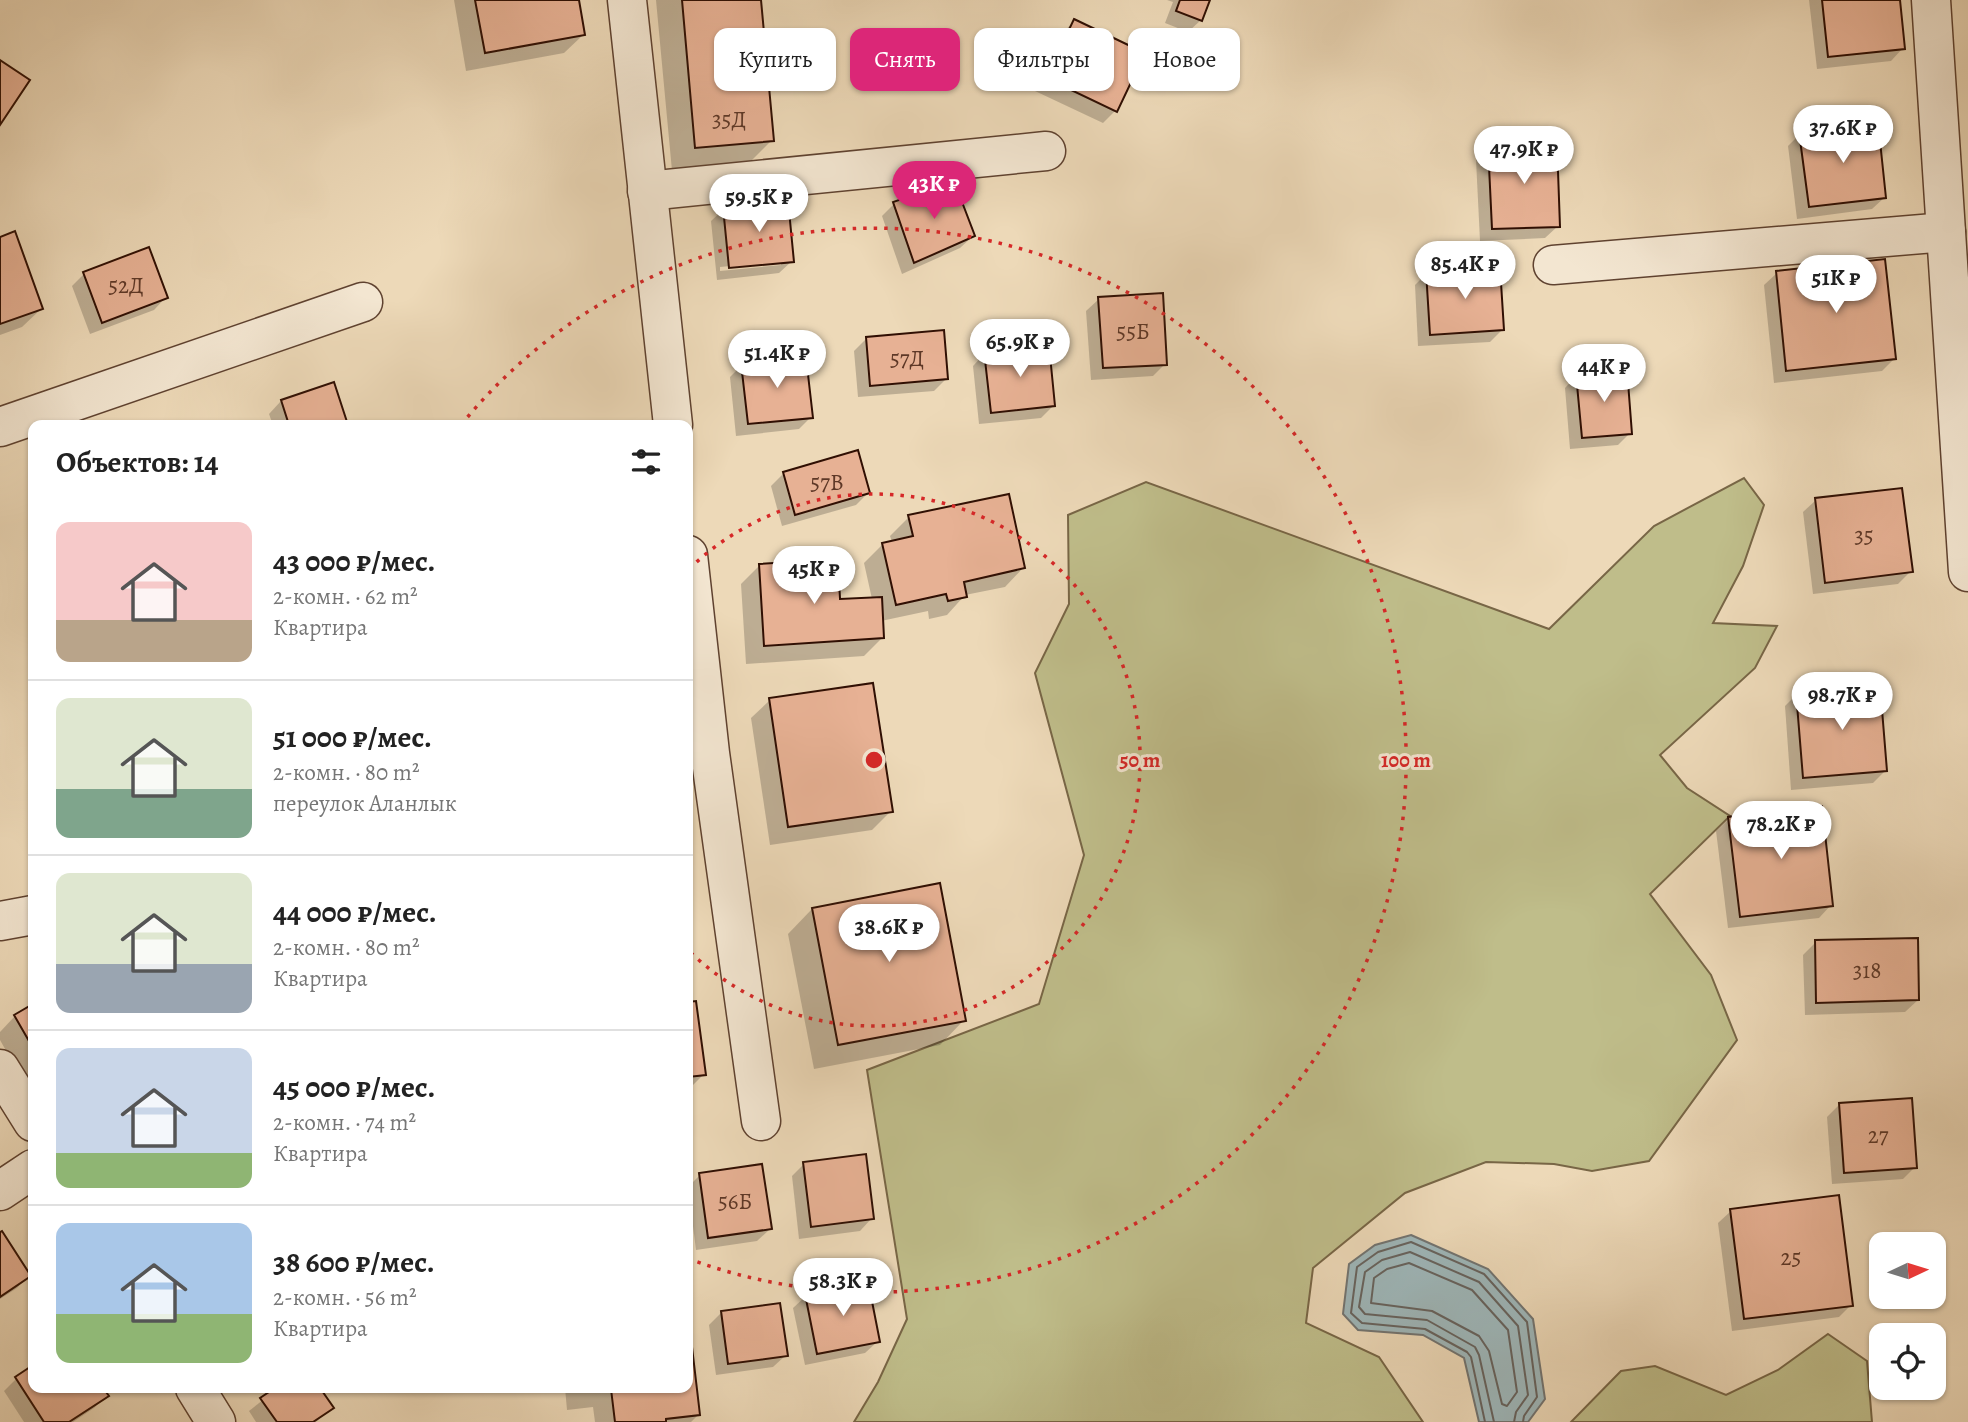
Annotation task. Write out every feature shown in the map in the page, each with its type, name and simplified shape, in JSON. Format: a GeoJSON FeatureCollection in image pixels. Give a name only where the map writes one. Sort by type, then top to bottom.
{"type":"FeatureCollection","features":[{"type":"Feature","properties":{"kind":"street"},"geometry":{"type":"LineString","coordinates":[[627,0],[672,420]]}},
{"type":"Feature","properties":{"kind":"street"},"geometry":{"type":"LineString","coordinates":[[1931,0],[1968,572]]}},
{"type":"Feature","properties":{"kind":"street"},"geometry":{"type":"LineString","coordinates":[[647,191],[1046,151]]}},
{"type":"Feature","properties":{"kind":"street"},"geometry":{"type":"LineString","coordinates":[[1553,265],[1946,232]]}},
{"type":"Feature","properties":{"kind":"street"},"geometry":{"type":"LineString","coordinates":[[0,427],[363,302]]}},
{"type":"Feature","properties":{"kind":"street"},"geometry":{"type":"LineString","coordinates":[[693,645],[699,754],[761,1121]]}},
{"type":"Feature","properties":{"kind":"street"},"geometry":{"type":"LineString","coordinates":[[0,920],[28,916]]}},
{"type":"Feature","properties":{"kind":"street"},"geometry":{"type":"LineString","coordinates":[[0,1069],[28,1114]]}},
{"type":"Feature","properties":{"kind":"street"},"geometry":{"type":"LineString","coordinates":[[0,1191],[28,1172]]}},
{"type":"Feature","properties":{"kind":"street"},"geometry":{"type":"LineString","coordinates":[[198,1393],[216,1422]]}},
{"type":"Feature","properties":{"kind":"shaded area"},"geometry":{"type":"Polygon","coordinates":[[[1744,478],[1764,505],[1743,566],[1713,623],[1777,626],[1755,668],[1660,755],[1687,788],[1730,816],[1650,894],[1711,975],[1737,1040],[1649,1161],[1592,1171],[1554,1164],[1486,1162],[1405,1193],[1313,1268],[1306,1323],[1379,1357],[1423,1422],[854,1422],[878,1382],[907,1319],[867,1070],[1039,1004],[1084,855],[1035,673],[1069,604],[1068,515],[1146,482],[1549,629],[1654,526],[1744,478]]]}},
{"type":"Feature","properties":{"kind":"shaded area"},"geometry":{"type":"Polygon","coordinates":[[[1828,1334],[1867,1361],[1872,1422],[1571,1422],[1621,1371],[1655,1366],[1726,1395],[1778,1370],[1828,1334]]]}},
{"type":"Feature","properties":{"kind":"water"},"geometry":{"type":"Polygon","coordinates":[[[1411,1235],[1488,1269],[1533,1319],[1545,1399],[1528,1422],[1479,1422],[1464,1358],[1423,1335],[1358,1330],[1343,1314],[1349,1264],[1375,1245],[1411,1235]]]}},
{"type":"Feature","properties":{"kind":"building"},"geometry":{"type":"Polygon","coordinates":[[[475,0],[579,0],[585,35],[485,53],[475,0]]]}},
{"type":"Feature","properties":{"kind":"building"},"geometry":{"type":"Polygon","coordinates":[[[682,0],[761,0],[764,28],[714,28],[714,91],[769,91],[774,141],[695,148],[682,0]]]}},
{"type":"Feature","properties":{"kind":"building"},"geometry":{"type":"Polygon","coordinates":[[[1180,0],[1210,0],[1202,21],[1176,11],[1180,0]]]}},
{"type":"Feature","properties":{"kind":"building"},"geometry":{"type":"Polygon","coordinates":[[[1822,0],[1900,0],[1905,49],[1828,57],[1822,0]]]}},
{"type":"Feature","properties":{"kind":"building"},"geometry":{"type":"Polygon","coordinates":[[[1074,19],[1093,28],[1070,28],[1074,19]]]}},
{"type":"Feature","properties":{"kind":"building"},"geometry":{"type":"Polygon","coordinates":[[[1114,38],[1128,45],[1128,89],[1117,112],[1073,91],[1114,91],[1114,38]]]}},
{"type":"Feature","properties":{"kind":"building"},"geometry":{"type":"Polygon","coordinates":[[[0,60],[30,80],[0,125],[0,60]]]}},
{"type":"Feature","properties":{"kind":"building"},"geometry":{"type":"Polygon","coordinates":[[[1878,122],[1886,198],[1809,207],[1799,132],[1878,122]]]}},
{"type":"Feature","properties":{"kind":"building"},"geometry":{"type":"Polygon","coordinates":[[[1557,143],[1560,227],[1492,229],[1488,145],[1557,143]]]}},
{"type":"Feature","properties":{"kind":"building"},"geometry":{"type":"Polygon","coordinates":[[[954,181],[975,236],[914,263],[893,202],[954,181]]]}},
{"type":"Feature","properties":{"kind":"building"},"geometry":{"type":"Polygon","coordinates":[[[788,200],[794,262],[729,268],[723,207],[788,200]]]}},
{"type":"Feature","properties":{"kind":"building"},"geometry":{"type":"Polygon","coordinates":[[[15,231],[43,309],[0,324],[0,237],[15,231]]]}},
{"type":"Feature","properties":{"kind":"building"},"geometry":{"type":"Polygon","coordinates":[[[149,247],[168,298],[102,323],[83,272],[149,247]]]}},
{"type":"Feature","properties":{"kind":"building"},"geometry":{"type":"Polygon","coordinates":[[[1885,259],[1896,359],[1786,371],[1776,271],[1885,259]]]}},
{"type":"Feature","properties":{"kind":"building"},"geometry":{"type":"Polygon","coordinates":[[[1500,267],[1504,330],[1430,335],[1426,271],[1500,267]]]}},
{"type":"Feature","properties":{"kind":"building"},"geometry":{"type":"Polygon","coordinates":[[[1163,293],[1167,365],[1103,368],[1098,297],[1163,293]]]}},
{"type":"Feature","properties":{"kind":"building"},"geometry":{"type":"Polygon","coordinates":[[[944,330],[948,379],[870,386],[866,337],[944,330]]]}},
{"type":"Feature","properties":{"kind":"building"},"geometry":{"type":"Polygon","coordinates":[[[1049,345],[1055,406],[991,413],[984,351],[1049,345]]]}},
{"type":"Feature","properties":{"kind":"building"},"geometry":{"type":"Polygon","coordinates":[[[806,357],[813,418],[748,424],[741,363],[806,357]]]}},
{"type":"Feature","properties":{"kind":"building"},"geometry":{"type":"Polygon","coordinates":[[[1627,369],[1632,434],[1582,438],[1576,374],[1627,369]]]}},
{"type":"Feature","properties":{"kind":"building"},"geometry":{"type":"Polygon","coordinates":[[[334,382],[346,420],[287,420],[281,400],[334,382]]]}},
{"type":"Feature","properties":{"kind":"building"},"geometry":{"type":"Polygon","coordinates":[[[858,450],[870,493],[795,515],[783,472],[858,450]]]}},
{"type":"Feature","properties":{"kind":"building"},"geometry":{"type":"Polygon","coordinates":[[[1902,488],[1913,572],[1825,583],[1815,498],[1902,488]]]}},
{"type":"Feature","properties":{"kind":"building"},"geometry":{"type":"Polygon","coordinates":[[[1009,494],[1025,568],[964,582],[967,597],[948,601],[946,594],[896,605],[882,543],[913,536],[908,515],[1009,494]]]}},
{"type":"Feature","properties":{"kind":"building"},"geometry":{"type":"Polygon","coordinates":[[[838,559],[840,599],[882,597],[884,638],[764,646],[759,564],[838,559]]]}},
{"type":"Feature","properties":{"kind":"building"},"geometry":{"type":"Polygon","coordinates":[[[873,683],[893,812],[788,827],[769,698],[873,683]]]}},
{"type":"Feature","properties":{"kind":"building"},"geometry":{"type":"Polygon","coordinates":[[[1880,685],[1887,771],[1803,778],[1796,692],[1880,685]]]}},
{"type":"Feature","properties":{"kind":"building"},"geometry":{"type":"Polygon","coordinates":[[[1822,806],[1833,906],[1740,917],[1728,817],[1822,806]]]}},
{"type":"Feature","properties":{"kind":"building"},"geometry":{"type":"Polygon","coordinates":[[[940,883],[966,1021],[838,1045],[812,908],[940,883]]]}},
{"type":"Feature","properties":{"kind":"building"},"geometry":{"type":"Polygon","coordinates":[[[1918,938],[1919,1000],[1816,1003],[1815,940],[1918,938]]]}},
{"type":"Feature","properties":{"kind":"building"},"geometry":{"type":"Polygon","coordinates":[[[693,1001],[696,1001],[706,1075],[693,1076],[693,1001]]]}},
{"type":"Feature","properties":{"kind":"building"},"geometry":{"type":"Polygon","coordinates":[[[28,1007],[28,1039],[14,1015],[28,1007]]]}},
{"type":"Feature","properties":{"kind":"building"},"geometry":{"type":"Polygon","coordinates":[[[1912,1098],[1917,1168],[1844,1173],[1839,1103],[1912,1098]]]}},
{"type":"Feature","properties":{"kind":"building"},"geometry":{"type":"Polygon","coordinates":[[[866,1154],[874,1219],[811,1227],[803,1162],[866,1154]]]}},
{"type":"Feature","properties":{"kind":"building"},"geometry":{"type":"Polygon","coordinates":[[[762,1164],[772,1229],[708,1238],[699,1173],[762,1164]]]}},
{"type":"Feature","properties":{"kind":"building"},"geometry":{"type":"Polygon","coordinates":[[[1839,1195],[1853,1306],[1744,1319],[1730,1209],[1839,1195]]]}},
{"type":"Feature","properties":{"kind":"building"},"geometry":{"type":"Polygon","coordinates":[[[2,1231],[28,1271],[28,1278],[0,1297],[2,1231]]]}},
{"type":"Feature","properties":{"kind":"building"},"geometry":{"type":"Polygon","coordinates":[[[868,1281],[880,1342],[817,1354],[805,1294],[868,1281]]]}},
{"type":"Feature","properties":{"kind":"building"},"geometry":{"type":"Polygon","coordinates":[[[780,1303],[788,1356],[728,1364],[721,1311],[780,1303]]]}},
{"type":"Feature","properties":{"kind":"building"},"geometry":{"type":"Polygon","coordinates":[[[693,1356],[700,1415],[666,1419],[666,1422],[615,1422],[611,1393],[693,1393],[693,1356]]]}},
{"type":"Feature","properties":{"kind":"building"},"geometry":{"type":"Polygon","coordinates":[[[28,1368],[28,1393],[107,1393],[109,1396],[69,1422],[44,1422],[15,1377],[28,1368]]]}},
{"type":"Feature","properties":{"kind":"building"},"geometry":{"type":"Polygon","coordinates":[[[268,1393],[324,1393],[334,1408],[313,1422],[277,1422],[260,1398],[268,1393]]]}}]}
